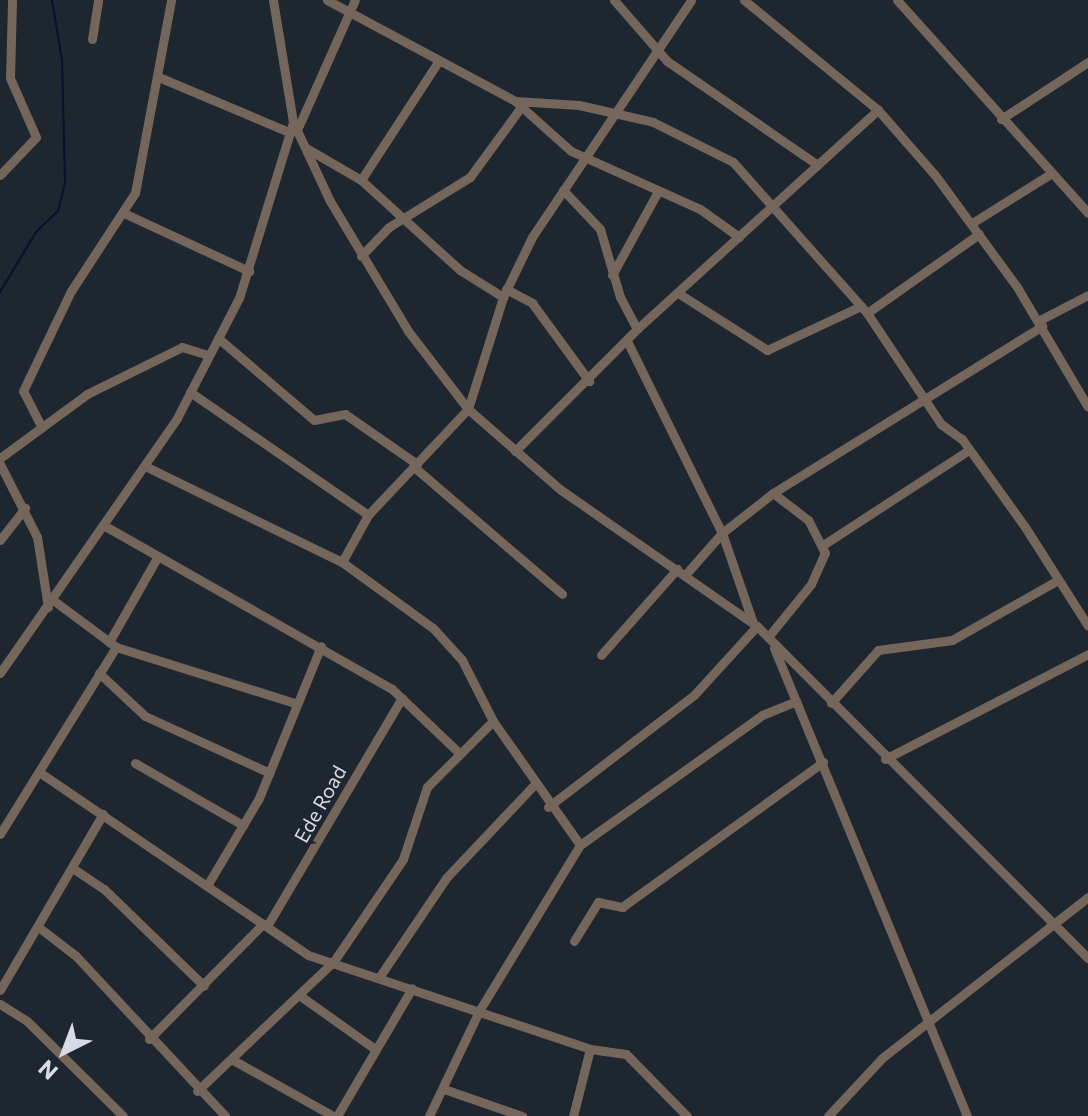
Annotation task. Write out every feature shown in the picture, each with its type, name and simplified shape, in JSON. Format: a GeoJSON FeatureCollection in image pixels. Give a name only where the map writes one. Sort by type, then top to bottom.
{"type":"FeatureCollection","features":[{"type":"Feature","properties":{"kind":"street"},"geometry":{"type":"LineString","coordinates":[[0,175],[36,137],[10,78],[12,0]]}},
{"type":"Feature","properties":{"kind":"street"},"geometry":{"type":"LineString","coordinates":[[92,39],[98,0]]}},
{"type":"Feature","properties":{"kind":"street"},"geometry":{"type":"LineString","coordinates":[[40,424],[23,391],[71,291],[126,214],[161,78],[171,0]]}},
{"type":"Feature","properties":{"kind":"street"},"geometry":{"type":"LineString","coordinates":[[273,0],[294,128],[361,256],[468,409],[515,451],[755,624],[885,759],[1088,958]]}},
{"type":"Feature","properties":{"kind":"street"},"geometry":{"type":"LineString","coordinates":[[327,0],[518,104],[585,158],[657,193],[700,209],[739,237]]}},
{"type":"Feature","properties":{"kind":"street"},"geometry":{"type":"LineString","coordinates":[[0,671],[147,467],[190,392],[249,271],[294,128],[355,0]]}},
{"type":"Feature","properties":{"kind":"street"},"geometry":{"type":"LineString","coordinates":[[614,0],[655,49],[818,165]]}},
{"type":"Feature","properties":{"kind":"street"},"geometry":{"type":"LineString","coordinates":[[342,562],[368,515],[468,409],[504,293],[563,190],[655,49],[691,0]]}},
{"type":"Feature","properties":{"kind":"street"},"geometry":{"type":"LineString","coordinates":[[744,0],[878,110],[972,223],[1040,324],[1088,407]]}},
{"type":"Feature","properties":{"kind":"street"},"geometry":{"type":"LineString","coordinates":[[897,0],[1088,213]]}},
{"type":"Feature","properties":{"kind":"street"},"geometry":{"type":"LineString","coordinates":[[361,180],[438,62]]}},
{"type":"Feature","properties":{"kind":"street"},"geometry":{"type":"LineString","coordinates":[[1001,119],[1088,62]]}},
{"type":"Feature","properties":{"kind":"street"},"geometry":{"type":"LineString","coordinates":[[161,78],[294,128]]}},
{"type":"Feature","properties":{"kind":"street"},"geometry":{"type":"LineString","coordinates":[[518,104],[614,112],[707,145],[733,162],[864,309],[924,399],[969,450],[1088,626]]}},
{"type":"Feature","properties":{"kind":"street"},"geometry":{"type":"LineString","coordinates":[[361,256],[401,219],[470,177],[518,104]]}},
{"type":"Feature","properties":{"kind":"street"},"geometry":{"type":"LineString","coordinates":[[515,451],[589,381],[637,329],[878,110]]}},
{"type":"Feature","properties":{"kind":"street"},"geometry":{"type":"LineString","coordinates":[[306,148],[361,180],[460,270],[504,293],[532,303],[589,381]]}},
{"type":"Feature","properties":{"kind":"street"},"geometry":{"type":"LineString","coordinates":[[972,223],[1052,173]]}},
{"type":"Feature","properties":{"kind":"street"},"geometry":{"type":"LineString","coordinates":[[563,190],[600,229],[612,275],[637,329]]}},
{"type":"Feature","properties":{"kind":"street"},"geometry":{"type":"LineString","coordinates":[[612,275],[657,193]]}},
{"type":"Feature","properties":{"kind":"street"},"geometry":{"type":"LineString","coordinates":[[126,214],[249,271]]}},
{"type":"Feature","properties":{"kind":"street"},"geometry":{"type":"LineString","coordinates":[[678,293],[767,350],[864,309],[979,234]]}},
{"type":"Feature","properties":{"kind":"street"},"geometry":{"type":"LineString","coordinates":[[601,655],[722,533],[773,493],[1088,295]]}},
{"type":"Feature","properties":{"kind":"street"},"geometry":{"type":"LineString","coordinates":[[218,338],[314,420],[345,414],[415,465],[562,594]]}},
{"type":"Feature","properties":{"kind":"street"},"geometry":{"type":"LineString","coordinates":[[627,341],[722,533],[755,624]]}},
{"type":"Feature","properties":{"kind":"street"},"geometry":{"type":"LineString","coordinates":[[0,458],[40,424],[182,347],[209,355]]}},
{"type":"Feature","properties":{"kind":"street"},"geometry":{"type":"LineString","coordinates":[[190,392],[368,515]]}},
{"type":"Feature","properties":{"kind":"street"},"geometry":{"type":"LineString","coordinates":[[770,639],[811,584],[823,545],[969,450]]}},
{"type":"Feature","properties":{"kind":"street"},"geometry":{"type":"LineString","coordinates":[[0,464],[25,508],[37,537],[50,603],[112,645],[295,703]]}},
{"type":"Feature","properties":{"kind":"street"},"geometry":{"type":"LineString","coordinates":[[147,467],[225,510],[240,508],[342,562],[453,647],[493,721],[548,807],[580,845]]}},
{"type":"Feature","properties":{"kind":"street"},"geometry":{"type":"LineString","coordinates":[[773,493],[808,520],[823,545]]}},
{"type":"Feature","properties":{"kind":"street"},"geometry":{"type":"LineString","coordinates":[[0,540],[25,508]]}},
{"type":"Feature","properties":{"kind":"street"},"geometry":{"type":"LineString","coordinates":[[105,526],[321,646],[402,698],[458,752]]}},
{"type":"Feature","properties":{"kind":"street"},"geometry":{"type":"LineString","coordinates":[[0,834],[99,673],[158,556]]}},
{"type":"Feature","properties":{"kind":"street"},"geometry":{"type":"LineString","coordinates":[[831,703],[878,650],[952,640],[1058,580]]}},
{"type":"Feature","properties":{"kind":"street"},"geometry":{"type":"LineString","coordinates":[[548,807],[694,695],[755,624]]}},
{"type":"Feature","properties":{"kind":"street"},"geometry":{"type":"LineString","coordinates":[[770,639],[967,1116]]}},
{"type":"Feature","properties":{"kind":"street"},"geometry":{"type":"LineString","coordinates":[[208,884],[270,773],[295,703],[321,646]]}},
{"type":"Feature","properties":{"kind":"street"},"geometry":{"type":"LineString","coordinates":[[885,759],[1088,654]]}},
{"type":"Feature","properties":{"kind":"street"},"geometry":{"type":"LineString","coordinates":[[99,673],[145,716],[270,773]]}},
{"type":"Feature","properties":{"kind":"street","name":"Ede Road"},"geometry":{"type":"LineString","coordinates":[[149,1039],[265,925],[402,698]]}},
{"type":"Feature","properties":{"kind":"street"},"geometry":{"type":"LineString","coordinates":[[429,1116],[479,1011],[580,845],[762,715],[796,701]]}},
{"type":"Feature","properties":{"kind":"street"},"geometry":{"type":"LineString","coordinates":[[197,1091],[334,961],[403,859],[422,795],[458,752],[493,721]]}},
{"type":"Feature","properties":{"kind":"street"},"geometry":{"type":"LineString","coordinates":[[574,941],[598,902],[622,907],[823,762]]}},
{"type":"Feature","properties":{"kind":"street"},"geometry":{"type":"LineString","coordinates":[[135,763],[243,825]]}},
{"type":"Feature","properties":{"kind":"street"},"geometry":{"type":"LineString","coordinates":[[39,772],[318,960],[334,961],[590,1049],[636,1060],[687,1116]]}},
{"type":"Feature","properties":{"kind":"street"},"geometry":{"type":"LineString","coordinates":[[380,976],[446,878],[534,785]]}},
{"type":"Feature","properties":{"kind":"street"},"geometry":{"type":"LineString","coordinates":[[0,990],[41,929],[103,814]]}},
{"type":"Feature","properties":{"kind":"street"},"geometry":{"type":"LineString","coordinates":[[74,869],[104,889],[204,986]]}},
{"type":"Feature","properties":{"kind":"street"},"geometry":{"type":"LineString","coordinates":[[828,1116],[859,1079],[1088,897]]}},
{"type":"Feature","properties":{"kind":"street"},"geometry":{"type":"LineString","coordinates":[[41,929],[76,956],[197,1091],[225,1116]]}},
{"type":"Feature","properties":{"kind":"street"},"geometry":{"type":"LineString","coordinates":[[233,1060],[335,1116],[412,988]]}},
{"type":"Feature","properties":{"kind":"street"},"geometry":{"type":"LineString","coordinates":[[299,995],[375,1049]]}},
{"type":"Feature","properties":{"kind":"street"},"geometry":{"type":"LineString","coordinates":[[0,1004],[27,1021],[123,1116]]}},
{"type":"Feature","properties":{"kind":"street"},"geometry":{"type":"LineString","coordinates":[[573,1116],[590,1049]]}},
{"type":"Feature","properties":{"kind":"street"},"geometry":{"type":"LineString","coordinates":[[444,1089],[504,1113],[522,1116]]}},
{"type":"Feature","properties":{"kind":"waterway"},"geometry":{"type":"LineString","coordinates":[[0,292],[36,232],[58,211],[65,182],[62,60],[52,0]]}}]}
